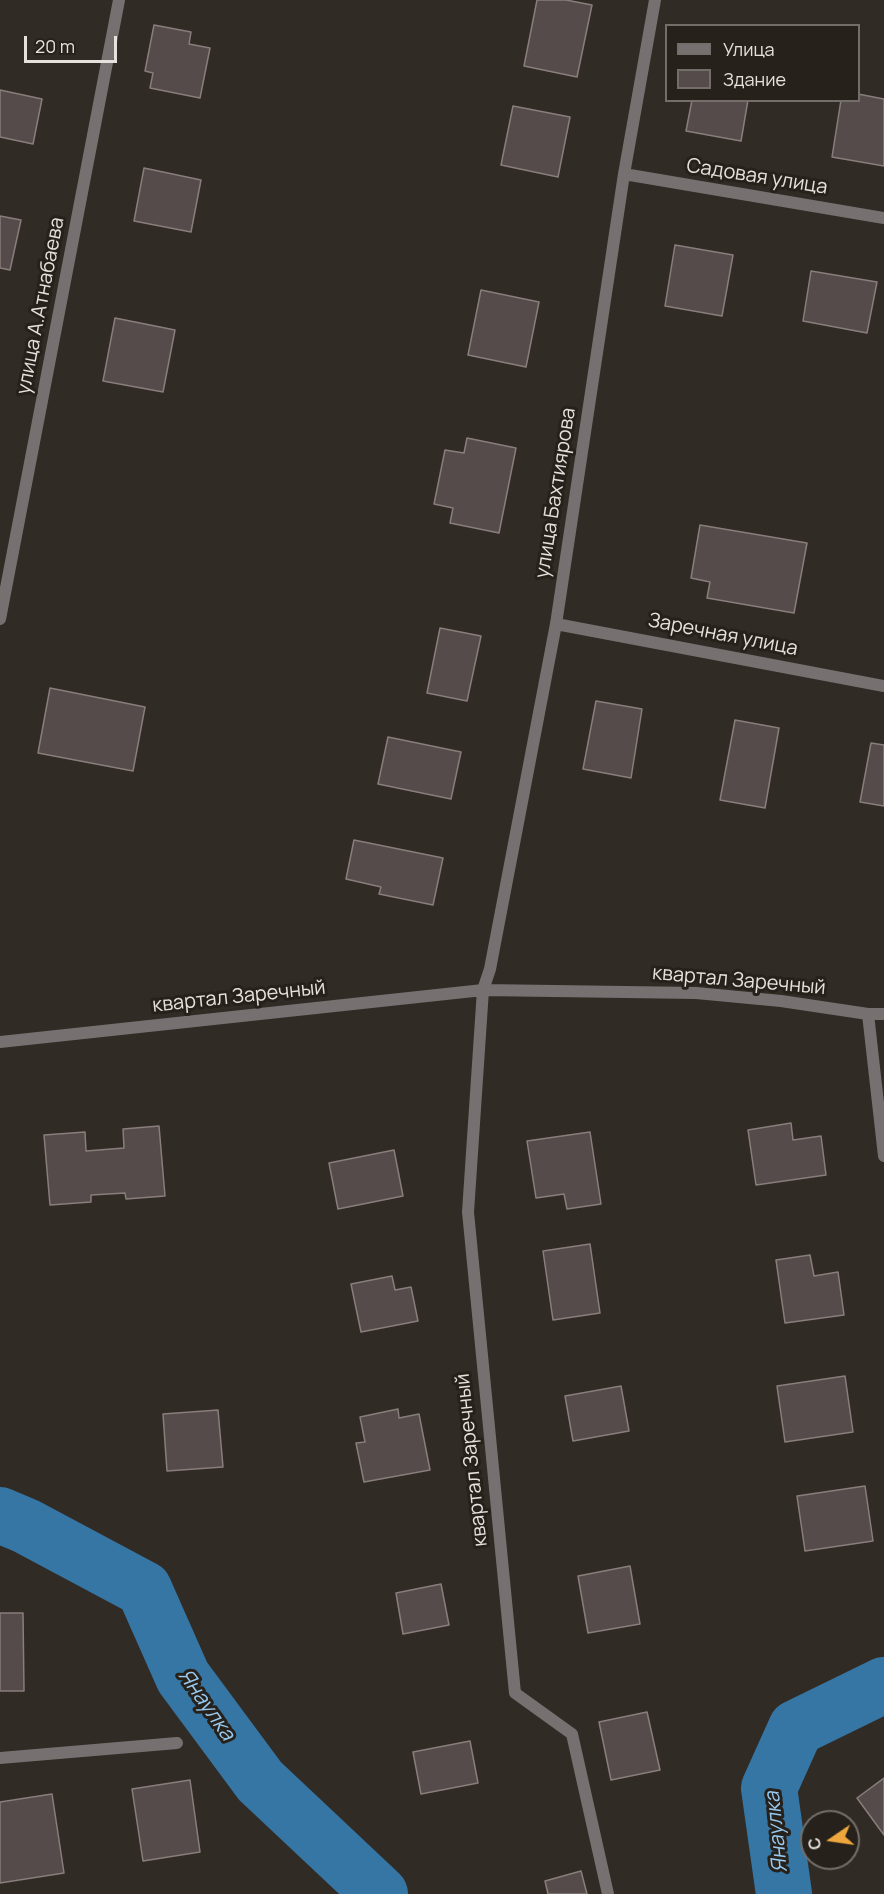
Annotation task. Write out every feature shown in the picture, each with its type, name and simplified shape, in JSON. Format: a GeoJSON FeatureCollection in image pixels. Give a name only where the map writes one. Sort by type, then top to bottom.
{"type":"FeatureCollection","features":[{"type":"Feature","properties":{"kind":"street","name":"улица А.Атнабаева"},"geometry":{"type":"LineString","coordinates":[[0,620],[119,0]]}},
{"type":"Feature","properties":{"kind":"street","name":"улица Бахтиярова"},"geometry":{"type":"LineString","coordinates":[[483,990],[490,969],[556,624],[624,174],[656,0]]}},
{"type":"Feature","properties":{"kind":"street","name":"Садовая улица"},"geometry":{"type":"LineString","coordinates":[[624,174],[884,218]]}},
{"type":"Feature","properties":{"kind":"street","name":"Заречная улица"},"geometry":{"type":"LineString","coordinates":[[556,624],[884,686]]}},
{"type":"Feature","properties":{"kind":"street","name":"квартал Заречный"},"geometry":{"type":"LineString","coordinates":[[483,990],[468,1212],[515,1693],[572,1734],[608,1894]]}},
{"type":"Feature","properties":{"kind":"street","name":"квартал Заречный"},"geometry":{"type":"LineString","coordinates":[[0,1042],[483,990],[696,993],[884,1014]]}},
{"type":"Feature","properties":{"kind":"street"},"geometry":{"type":"LineString","coordinates":[[868,1014],[884,1156]]}},
{"type":"Feature","properties":{"kind":"street"},"geometry":{"type":"LineString","coordinates":[[0,1758],[177,1743]]}},
{"type":"Feature","properties":{"kind":"building"},"geometry":{"type":"Polygon","coordinates":[[[537,0],[566,0],[592,5],[577,77],[524,66],[537,0]]]}},
{"type":"Feature","properties":{"kind":"building"},"geometry":{"type":"Polygon","coordinates":[[[154,25],[191,32],[189,44],[210,48],[200,98],[150,88],[153,73],[145,71],[154,25]]]}},
{"type":"Feature","properties":{"kind":"building"},"geometry":{"type":"Polygon","coordinates":[[[0,90],[42,99],[33,144],[0,137],[0,90]]]}},
{"type":"Feature","properties":{"kind":"building"},"geometry":{"type":"Polygon","coordinates":[[[860,94],[884,99],[884,166],[832,157],[841,102],[860,102],[860,94]]]}},
{"type":"Feature","properties":{"kind":"building"},"geometry":{"type":"Polygon","coordinates":[[[692,102],[748,102],[741,141],[686,131],[692,102]]]}},
{"type":"Feature","properties":{"kind":"building"},"geometry":{"type":"Polygon","coordinates":[[[513,106],[570,117],[558,177],[501,165],[513,106]]]}},
{"type":"Feature","properties":{"kind":"building"},"geometry":{"type":"Polygon","coordinates":[[[144,168],[201,180],[191,232],[134,221],[144,168]]]}},
{"type":"Feature","properties":{"kind":"building"},"geometry":{"type":"Polygon","coordinates":[[[0,216],[21,220],[10,270],[0,268],[0,216]]]}},
{"type":"Feature","properties":{"kind":"building"},"geometry":{"type":"Polygon","coordinates":[[[675,245],[733,255],[722,316],[665,306],[675,245]]]}},
{"type":"Feature","properties":{"kind":"building"},"geometry":{"type":"Polygon","coordinates":[[[811,271],[877,282],[867,333],[803,321],[811,271]]]}},
{"type":"Feature","properties":{"kind":"building"},"geometry":{"type":"Polygon","coordinates":[[[481,290],[539,302],[526,367],[468,355],[481,290]]]}},
{"type":"Feature","properties":{"kind":"building"},"geometry":{"type":"Polygon","coordinates":[[[115,318],[175,330],[163,392],[103,381],[115,318]]]}},
{"type":"Feature","properties":{"kind":"building"},"geometry":{"type":"Polygon","coordinates":[[[467,438],[516,448],[499,533],[450,523],[453,508],[434,504],[445,450],[464,453],[467,438]]]}},
{"type":"Feature","properties":{"kind":"building"},"geometry":{"type":"Polygon","coordinates":[[[700,525],[807,543],[794,613],[707,598],[710,582],[691,578],[700,525]]]}},
{"type":"Feature","properties":{"kind":"building"},"geometry":{"type":"Polygon","coordinates":[[[440,628],[481,636],[467,701],[427,693],[440,628]]]}},
{"type":"Feature","properties":{"kind":"building"},"geometry":{"type":"Polygon","coordinates":[[[50,688],[145,707],[133,771],[38,753],[50,688]]]}},
{"type":"Feature","properties":{"kind":"building"},"geometry":{"type":"Polygon","coordinates":[[[596,701],[642,709],[631,778],[583,769],[596,701]]]}},
{"type":"Feature","properties":{"kind":"building"},"geometry":{"type":"Polygon","coordinates":[[[735,720],[779,728],[765,808],[720,800],[735,720]]]}},
{"type":"Feature","properties":{"kind":"building"},"geometry":{"type":"Polygon","coordinates":[[[388,737],[461,752],[451,799],[378,784],[388,737]]]}},
{"type":"Feature","properties":{"kind":"building"},"geometry":{"type":"Polygon","coordinates":[[[871,743],[884,745],[884,806],[860,802],[871,743]]]}},
{"type":"Feature","properties":{"kind":"building"},"geometry":{"type":"Polygon","coordinates":[[[354,840],[443,858],[433,905],[379,894],[381,887],[346,879],[354,840]]]}},
{"type":"Feature","properties":{"kind":"building"},"geometry":{"type":"Polygon","coordinates":[[[791,1123],[793,1140],[821,1136],[826,1175],[756,1185],[748,1130],[791,1123]]]}},
{"type":"Feature","properties":{"kind":"building"},"geometry":{"type":"Polygon","coordinates":[[[159,1126],[165,1196],[126,1199],[125,1193],[91,1195],[91,1202],[50,1205],[44,1135],[85,1132],[86,1151],[124,1148],[123,1129],[159,1126]]]}},
{"type":"Feature","properties":{"kind":"building"},"geometry":{"type":"Polygon","coordinates":[[[590,1132],[601,1204],[567,1209],[564,1194],[536,1198],[527,1141],[590,1132]]]}},
{"type":"Feature","properties":{"kind":"building"},"geometry":{"type":"Polygon","coordinates":[[[394,1150],[403,1196],[338,1209],[329,1163],[394,1150]]]}},
{"type":"Feature","properties":{"kind":"building"},"geometry":{"type":"Polygon","coordinates":[[[590,1244],[600,1313],[553,1320],[543,1251],[590,1244]]]}},
{"type":"Feature","properties":{"kind":"building"},"geometry":{"type":"Polygon","coordinates":[[[810,1255],[814,1276],[838,1272],[844,1315],[785,1323],[776,1260],[810,1255]]]}},
{"type":"Feature","properties":{"kind":"building"},"geometry":{"type":"Polygon","coordinates":[[[392,1276],[395,1290],[411,1287],[418,1321],[361,1332],[351,1284],[392,1276]]]}},
{"type":"Feature","properties":{"kind":"building"},"geometry":{"type":"Polygon","coordinates":[[[845,1376],[853,1432],[785,1442],[777,1386],[845,1376]]]}},
{"type":"Feature","properties":{"kind":"building"},"geometry":{"type":"Polygon","coordinates":[[[621,1386],[629,1431],[573,1441],[565,1396],[621,1386]]]}},
{"type":"Feature","properties":{"kind":"building"},"geometry":{"type":"Polygon","coordinates":[[[398,1409],[399,1418],[419,1414],[430,1470],[364,1482],[356,1443],[365,1442],[360,1417],[398,1409]]]}},
{"type":"Feature","properties":{"kind":"building"},"geometry":{"type":"Polygon","coordinates":[[[218,1410],[223,1467],[167,1471],[163,1414],[218,1410]]]}},
{"type":"Feature","properties":{"kind":"building"},"geometry":{"type":"Polygon","coordinates":[[[865,1486],[873,1541],[805,1551],[797,1496],[865,1486]]]}},
{"type":"Feature","properties":{"kind":"building"},"geometry":{"type":"Polygon","coordinates":[[[630,1566],[640,1624],[588,1633],[578,1576],[630,1566]]]}},
{"type":"Feature","properties":{"kind":"building"},"geometry":{"type":"Polygon","coordinates":[[[441,1584],[449,1625],[403,1634],[396,1593],[441,1584]]]}},
{"type":"Feature","properties":{"kind":"building"},"geometry":{"type":"Polygon","coordinates":[[[0,1613],[23,1613],[24,1691],[0,1691],[0,1613]]]}},
{"type":"Feature","properties":{"kind":"building"},"geometry":{"type":"Polygon","coordinates":[[[647,1712],[660,1770],[611,1780],[599,1722],[647,1712]]]}},
{"type":"Feature","properties":{"kind":"building"},"geometry":{"type":"Polygon","coordinates":[[[470,1741],[478,1783],[421,1794],[413,1752],[470,1741]]]}},
{"type":"Feature","properties":{"kind":"building"},"geometry":{"type":"Polygon","coordinates":[[[884,1778],[884,1835],[857,1798],[884,1778]]]}},
{"type":"Feature","properties":{"kind":"building"},"geometry":{"type":"Polygon","coordinates":[[[190,1780],[200,1852],[143,1861],[132,1789],[190,1780]]]}},
{"type":"Feature","properties":{"kind":"building"},"geometry":{"type":"Polygon","coordinates":[[[52,1794],[64,1873],[0,1883],[0,1802],[52,1794]]]}},
{"type":"Feature","properties":{"kind":"building"},"geometry":{"type":"Polygon","coordinates":[[[581,1871],[587,1894],[548,1894],[545,1881],[581,1871]]]}},
{"type":"Feature","properties":{"kind":"waterway","name":"Янаулка"},"geometry":{"type":"LineString","coordinates":[[0,1515],[26,1526],[144,1589],[183,1677],[260,1781],[380,1894]]}},
{"type":"Feature","properties":{"kind":"waterway","name":"Янаулка"},"geometry":{"type":"LineString","coordinates":[[784,1894],[769,1788],[796,1728],[884,1685]]}}]}
